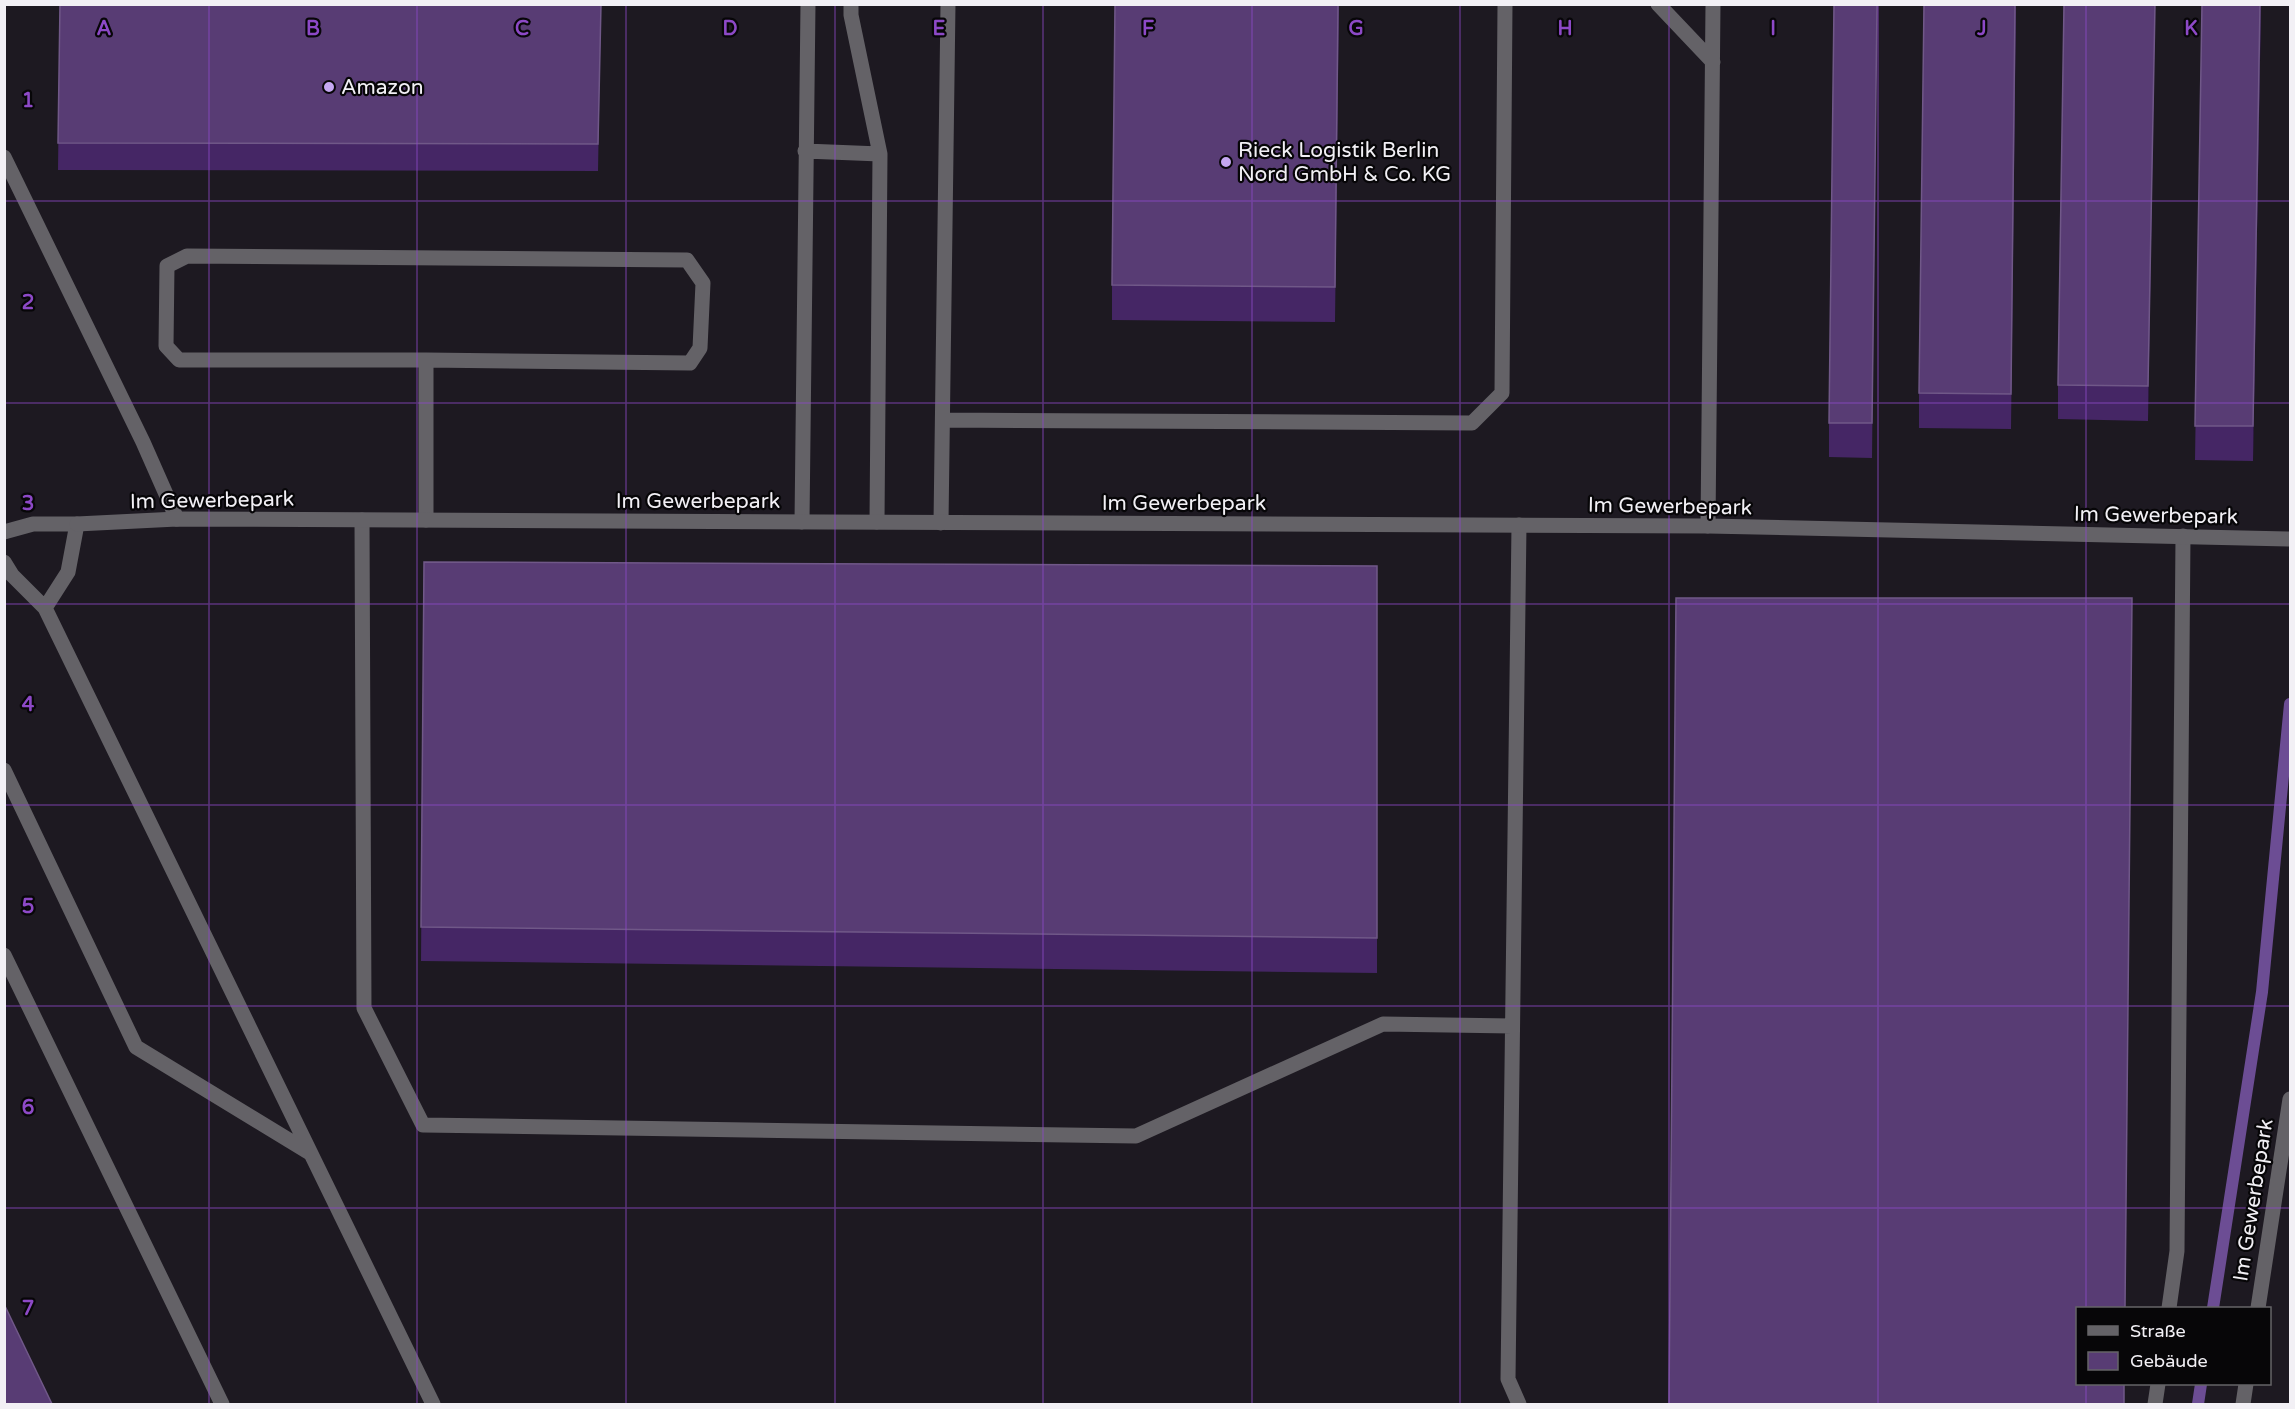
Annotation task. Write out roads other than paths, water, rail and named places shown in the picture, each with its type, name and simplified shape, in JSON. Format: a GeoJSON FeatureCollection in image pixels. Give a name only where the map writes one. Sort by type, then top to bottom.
{"type":"FeatureCollection","features":[{"type":"Feature","properties":{"kind":"street"},"geometry":{"type":"LineString","coordinates":[[802,522],[808,4]]}},
{"type":"Feature","properties":{"kind":"street"},"geometry":{"type":"LineString","coordinates":[[851,4],[851,15],[880,154],[877,522]]}},
{"type":"Feature","properties":{"kind":"street"},"geometry":{"type":"LineString","coordinates":[[941,523],[948,4]]}},
{"type":"Feature","properties":{"kind":"street"},"geometry":{"type":"LineString","coordinates":[[944,420],[1472,423],[1502,393],[1505,4]]}},
{"type":"Feature","properties":{"kind":"street"},"geometry":{"type":"LineString","coordinates":[[1658,4],[1713,63]]}},
{"type":"Feature","properties":{"kind":"street"},"geometry":{"type":"LineString","coordinates":[[1708,526],[1713,4]]}},
{"type":"Feature","properties":{"kind":"street"},"geometry":{"type":"LineString","coordinates":[[805,151],[880,154]]}},
{"type":"Feature","properties":{"kind":"street"},"geometry":{"type":"LineString","coordinates":[[4,157],[143,442],[177,519]]}},
{"type":"Feature","properties":{"kind":"street"},"geometry":{"type":"LineString","coordinates":[[187,256],[687,261],[703,283],[700,348],[690,363],[426,360],[178,360],[166,346],[167,266],[187,256]]}},
{"type":"Feature","properties":{"kind":"street"},"geometry":{"type":"LineString","coordinates":[[426,360],[426,520]]}},
{"type":"Feature","properties":{"kind":"street","name":"Im Gewerbepark"},"geometry":{"type":"LineString","coordinates":[[4,532],[33,524],[177,519],[1708,526],[2290,539]]}},
{"type":"Feature","properties":{"kind":"street"},"geometry":{"type":"LineString","coordinates":[[362,520],[364,1008],[423,1125],[1136,1136],[1383,1024],[1512,1026]]}},
{"type":"Feature","properties":{"kind":"street"},"geometry":{"type":"LineString","coordinates":[[45,608],[68,572],[77,524]]}},
{"type":"Feature","properties":{"kind":"street"},"geometry":{"type":"LineString","coordinates":[[1519,525],[1508,1379],[1519,1404]]}},
{"type":"Feature","properties":{"kind":"street"},"geometry":{"type":"LineString","coordinates":[[2169,1307],[2177,1251],[2183,536]]}},
{"type":"Feature","properties":{"kind":"street"},"geometry":{"type":"LineString","coordinates":[[4,562],[12,575],[45,608],[433,1404]]}},
{"type":"Feature","properties":{"kind":"street"},"geometry":{"type":"LineString","coordinates":[[4,770],[136,1047],[310,1153]]}},
{"type":"Feature","properties":{"kind":"street"},"geometry":{"type":"LineString","coordinates":[[4,955],[222,1404]]}},
{"type":"Feature","properties":{"kind":"street","name":"Im Gewerbepark"},"geometry":{"type":"LineString","coordinates":[[2258,1307],[2290,1099]]}},
{"type":"Feature","properties":{"kind":"street"},"geometry":{"type":"LineString","coordinates":[[2155,1404],[2158,1385]]}},
{"type":"Feature","properties":{"kind":"street"},"geometry":{"type":"LineString","coordinates":[[2243,1404],[2246,1385]]}},
{"type":"Feature","properties":{"kind":"waterway"},"geometry":{"type":"LineString","coordinates":[[2213,1307],[2262,992],[2290,704]]}},
{"type":"Feature","properties":{"kind":"waterway"},"geometry":{"type":"LineString","coordinates":[[2198,1404],[2201,1385]]}},
{"type":"Feature","properties":{"kind":"place","name":"Amazon"},"geometry":{"type":"Point","coordinates":[329,87]}},
{"type":"Feature","properties":{"kind":"place","name":"Rieck Logistik Berlin Nord GmbH & Co. KG"},"geometry":{"type":"Point","coordinates":[1226,162]}}]}
